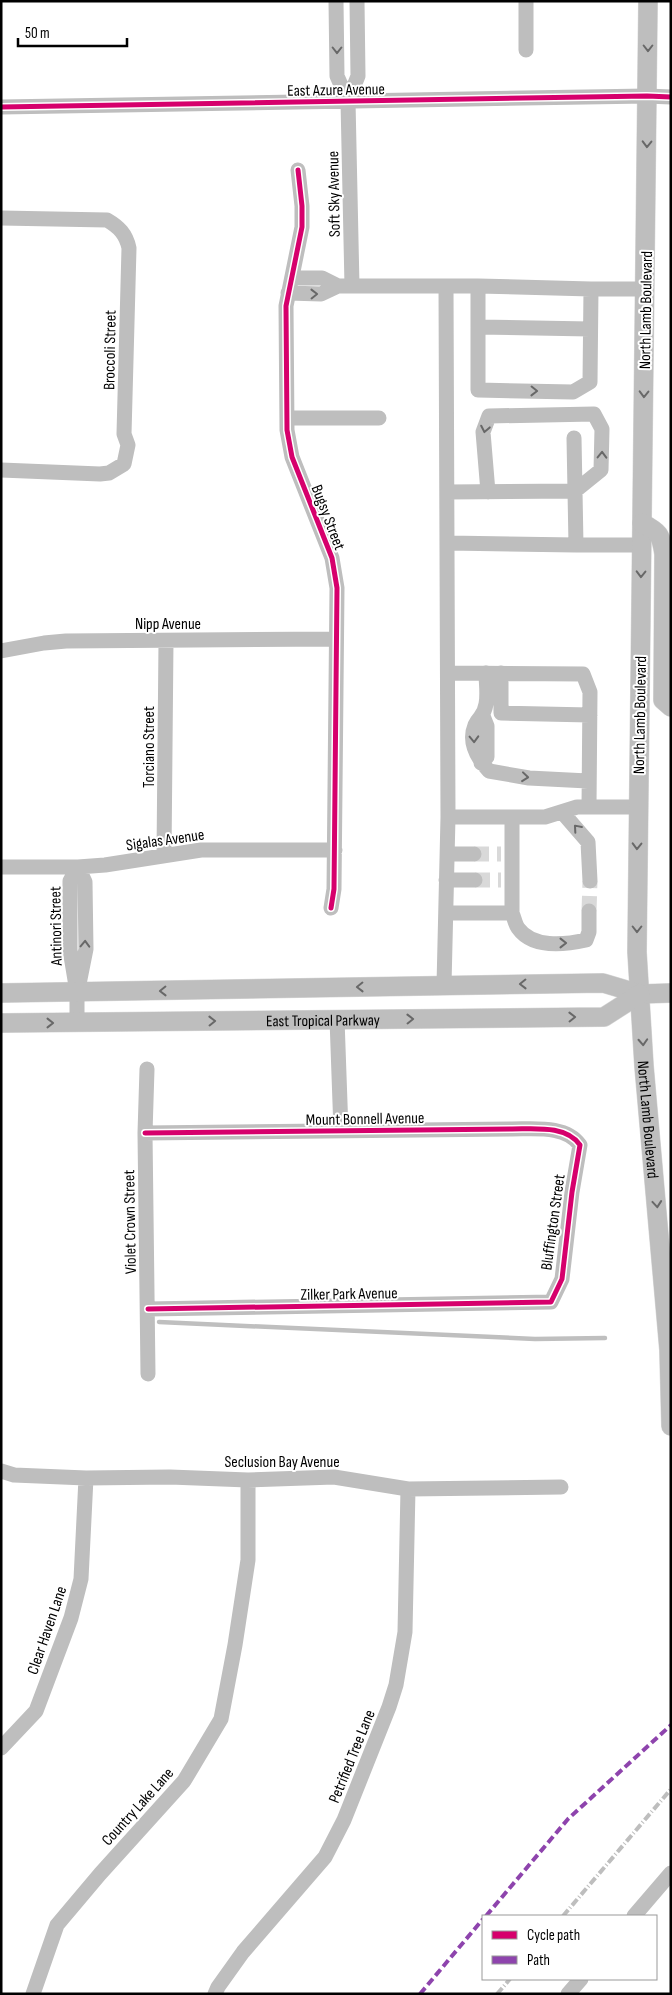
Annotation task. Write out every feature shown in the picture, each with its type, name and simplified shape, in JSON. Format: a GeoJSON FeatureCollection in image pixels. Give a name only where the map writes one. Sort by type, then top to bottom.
{"type":"FeatureCollection","features":[{"type":"Feature","properties":{"kind":"main road","name":"North Lamb Boulevard"},"geometry":{"type":"LineString","coordinates":[[648,1],[637,952],[644,1066],[669,1350],[671,1426]]}},
{"type":"Feature","properties":{"kind":"main road"},"geometry":{"type":"LineString","coordinates":[[642,523],[657,531],[662,540],[664,554],[664,700],[671,708]]}},
{"type":"Feature","properties":{"kind":"main road","name":"East Tropical Parkway"},"geometry":{"type":"LineString","coordinates":[[1,993],[603,983],[640,994],[671,993]]}},
{"type":"Feature","properties":{"kind":"main road","name":"East Tropical Parkway"},"geometry":{"type":"LineString","coordinates":[[1,1023],[604,1016],[640,994]]}},
{"type":"Feature","properties":{"kind":"street"},"geometry":{"type":"LineString","coordinates":[[336,1],[337,76],[348,101]]}},
{"type":"Feature","properties":{"kind":"street"},"geometry":{"type":"LineString","coordinates":[[348,101],[358,76],[357,1]]}},
{"type":"Feature","properties":{"kind":"street"},"geometry":{"type":"LineString","coordinates":[[526,1],[526,50]]}},
{"type":"Feature","properties":{"kind":"street"},"geometry":{"type":"LineString","coordinates":[[336,17],[357,17]]}},
{"type":"Feature","properties":{"kind":"street","name":"East Azure Avenue"},"geometry":{"type":"LineString","coordinates":[[1,107],[671,97]]}},
{"type":"Feature","properties":{"kind":"street","name":"Soft Sky Avenue"},"geometry":{"type":"LineString","coordinates":[[345,286],[348,101]]}},
{"type":"Feature","properties":{"kind":"street","name":"Bugsy Street"},"geometry":{"type":"LineString","coordinates":[[298,170],[302,227],[288,293],[288,441],[292,457],[328,548],[335,570],[337,588],[335,850],[334,889],[331,908]]}},
{"type":"Feature","properties":{"kind":"street","name":"Broccoli Street"},"geometry":{"type":"LineString","coordinates":[[1,218],[97,218],[107,220],[121,230],[127,238],[129,248],[124,434],[128,445],[124,464],[109,473],[100,474],[1,470]]}},
{"type":"Feature","properties":{"kind":"street"},"geometry":{"type":"LineString","coordinates":[[292,278],[322,278],[345,286]]}},
{"type":"Feature","properties":{"kind":"street"},"geometry":{"type":"LineString","coordinates":[[288,293],[321,294],[345,286],[646,289]]}},
{"type":"Feature","properties":{"kind":"street"},"geometry":{"type":"LineString","coordinates":[[444,985],[448,817],[446,286]]}},
{"type":"Feature","properties":{"kind":"street"},"geometry":{"type":"LineString","coordinates":[[478,286],[478,390],[573,392],[590,382],[591,289]]}},
{"type":"Feature","properties":{"kind":"street"},"geometry":{"type":"LineString","coordinates":[[478,327],[590,329]]}},
{"type":"Feature","properties":{"kind":"street"},"geometry":{"type":"LineString","coordinates":[[447,492],[488,492],[575,491],[601,470],[602,429],[594,414],[489,416],[483,432],[488,492]]}},
{"type":"Feature","properties":{"kind":"street"},"geometry":{"type":"LineString","coordinates":[[287,418],[379,418]]}},
{"type":"Feature","properties":{"kind":"street"},"geometry":{"type":"LineString","coordinates":[[574,438],[576,544]]}},
{"type":"Feature","properties":{"kind":"street"},"geometry":{"type":"LineString","coordinates":[[448,543],[642,545]]}},
{"type":"Feature","properties":{"kind":"street","name":"Nipp Avenue"},"geometry":{"type":"LineString","coordinates":[[1,651],[66,641],[336,639]]}},
{"type":"Feature","properties":{"kind":"street","name":"Torciano Street"},"geometry":{"type":"LineString","coordinates":[[164,855],[166,640]]}},
{"type":"Feature","properties":{"kind":"street"},"geometry":{"type":"LineString","coordinates":[[448,673],[583,674],[590,692],[589,807]]}},
{"type":"Feature","properties":{"kind":"street"},"geometry":{"type":"LineString","coordinates":[[493,673],[501,713],[590,715]]}},
{"type":"Feature","properties":{"kind":"street"},"geometry":{"type":"LineString","coordinates":[[493,673],[483,716],[476,724],[473,736],[476,754],[481,762],[489,771],[503,775],[588,781]]}},
{"type":"Feature","properties":{"kind":"street"},"geometry":{"type":"LineString","coordinates":[[448,817],[545,817],[577,807],[638,807]]}},
{"type":"Feature","properties":{"kind":"street"},"geometry":{"type":"LineString","coordinates":[[562,812],[588,842],[590,881]]}},
{"type":"Feature","properties":{"kind":"street"},"geometry":{"type":"LineString","coordinates":[[512,817],[507,854],[507,879],[512,913],[518,927],[531,940],[545,943],[575,943],[586,940],[590,932],[590,911]]}},
{"type":"Feature","properties":{"kind":"street","name":"Sigalas Avenue"},"geometry":{"type":"LineString","coordinates":[[1,867],[78,868],[201,850],[335,850]]}},
{"type":"Feature","properties":{"kind":"street"},"geometry":{"type":"LineString","coordinates":[[447,854],[474,854]]}},
{"type":"Feature","properties":{"kind":"street","name":"Antinori Street"},"geometry":{"type":"LineString","coordinates":[[77,1023],[77,992],[86,950],[85,882],[78,868]]}},
{"type":"Feature","properties":{"kind":"street"},"geometry":{"type":"LineString","coordinates":[[446,880],[475,880]]}},
{"type":"Feature","properties":{"kind":"street"},"geometry":{"type":"LineString","coordinates":[[446,913],[512,913]]}},
{"type":"Feature","properties":{"kind":"street"},"geometry":{"type":"LineString","coordinates":[[337,1019],[341,1131]]}},
{"type":"Feature","properties":{"kind":"street","name":"Violet Crown Street"},"geometry":{"type":"LineString","coordinates":[[146,1069],[148,1374]]}},
{"type":"Feature","properties":{"kind":"street","name":"Mount Bonnell Avenue"},"geometry":{"type":"LineString","coordinates":[[145,1132],[547,1130],[566,1133],[576,1138],[580,1145]]}},
{"type":"Feature","properties":{"kind":"street","name":"Bluffington Street"},"geometry":{"type":"LineString","coordinates":[[551,1302],[562,1279],[572,1192],[580,1145]]}},
{"type":"Feature","properties":{"kind":"street","name":"Zilker Park Avenue"},"geometry":{"type":"LineString","coordinates":[[148,1309],[551,1302]]}},
{"type":"Feature","properties":{"kind":"street","name":"Seclusion Bay Avenue"},"geometry":{"type":"LineString","coordinates":[[1,1471],[14,1475],[86,1478],[170,1477],[248,1480],[334,1477],[408,1490],[561,1487]]}},
{"type":"Feature","properties":{"kind":"street","name":"Clear Haven Lane"},"geometry":{"type":"LineString","coordinates":[[1,1748],[36,1711],[71,1618],[81,1579],[86,1478]]}},
{"type":"Feature","properties":{"kind":"street","name":"Country Lake Lane"},"geometry":{"type":"LineString","coordinates":[[34,1994],[56,1925],[184,1781],[221,1719],[248,1560],[248,1480]]}},
{"type":"Feature","properties":{"kind":"street","name":"Petrified Tree Lane"},"geometry":{"type":"LineString","coordinates":[[215,1994],[243,1952],[325,1857],[344,1820],[389,1707],[396,1685],[405,1632],[408,1490]]}},
{"type":"Feature","properties":{"kind":"street"},"geometry":{"type":"LineString","coordinates":[[635,1915],[671,1873]]}},
{"type":"Feature","properties":{"kind":"street"},"geometry":{"type":"LineString","coordinates":[[568,1994],[580,1980]]}},
{"type":"Feature","properties":{"kind":"waterway"},"geometry":{"type":"LineString","coordinates":[[159,1322],[535,1339],[605,1338]]}},
{"type":"Feature","properties":{"kind":"tunnel"},"geometry":{"type":"LineString","coordinates":[[474,854],[501,854]]}},
{"type":"Feature","properties":{"kind":"tunnel"},"geometry":{"type":"LineString","coordinates":[[475,880],[501,880]]}},
{"type":"Feature","properties":{"kind":"tunnel"},"geometry":{"type":"LineString","coordinates":[[589,911],[590,881]]}},
{"type":"Feature","properties":{"kind":"railway"},"geometry":{"type":"LineString","coordinates":[[564,1915],[671,1789]]}},
{"type":"Feature","properties":{"kind":"railway"},"geometry":{"type":"LineString","coordinates":[[497,1994],[509,1980]]}},
{"type":"Feature","properties":{"kind":"marked path"},"geometry":{"type":"LineString","coordinates":[[487,1915],[568,1819],[671,1725]]}},
{"type":"Feature","properties":{"kind":"marked path"},"geometry":{"type":"LineString","coordinates":[[420,1994],[482,1920]]}},
{"type":"Feature","properties":{"kind":"cycle path"},"geometry":{"type":"LineString","coordinates":[[1,107],[671,97]]}},
{"type":"Feature","properties":{"kind":"cycle path"},"geometry":{"type":"LineString","coordinates":[[298,170],[302,227],[286,306],[287,430],[292,457],[332,558],[337,588],[334,889],[331,908]]}},
{"type":"Feature","properties":{"kind":"cycle path"},"geometry":{"type":"LineString","coordinates":[[145,1133],[540,1129],[567,1134],[580,1145],[572,1192],[562,1279],[551,1302],[148,1309]]}}]}
